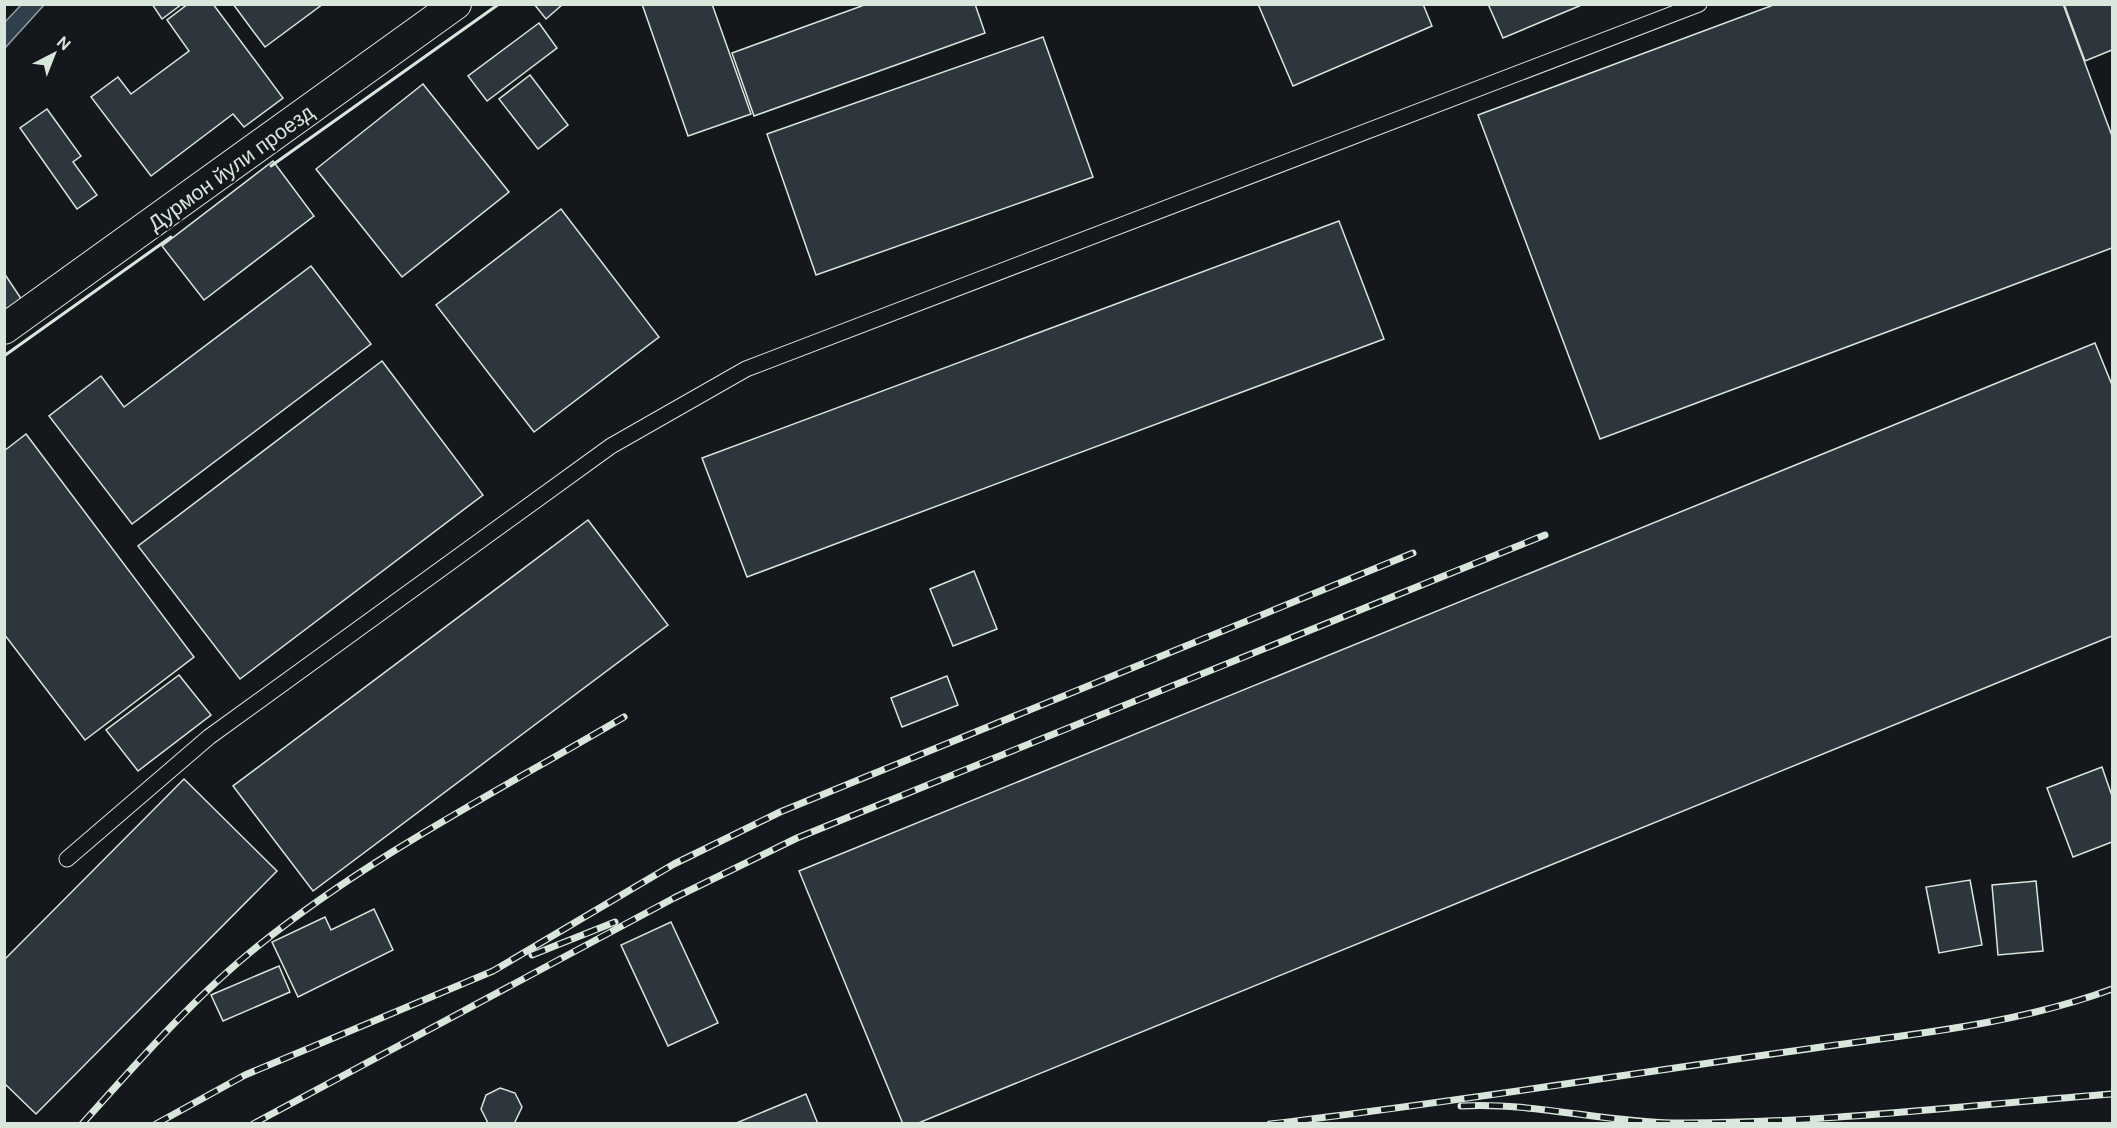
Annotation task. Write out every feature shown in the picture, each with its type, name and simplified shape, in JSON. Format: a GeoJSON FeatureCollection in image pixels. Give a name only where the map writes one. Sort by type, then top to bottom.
{"type":"FeatureCollection","features":[{"type":"Feature","properties":{"kind":"street","name":"Дурмон йули проезд"},"geometry":{"type":"LineString","coordinates":[[4,329],[456,4]]}},
{"type":"Feature","properties":{"kind":"lane"},"geometry":{"type":"LineString","coordinates":[[67,859],[209,737],[611,446],[746,369],[1699,4]]}},
{"type":"Feature","properties":{"kind":"water"},"geometry":{"type":"Polygon","coordinates":[[[21,5],[44,5],[5,48],[5,22],[21,5]]]}},
{"type":"Feature","properties":{"kind":"building"},"geometry":{"type":"Polygon","coordinates":[[[152,4],[182,4],[162,19],[152,4]]]}},
{"type":"Feature","properties":{"kind":"building"},"geometry":{"type":"Polygon","coordinates":[[[188,4],[213,4],[283,98],[244,127],[233,114],[151,176],[91,97],[118,77],[131,94],[189,51],[167,20],[188,4]]]}},
{"type":"Feature","properties":{"kind":"building"},"geometry":{"type":"Polygon","coordinates":[[[233,4],[323,4],[265,47],[233,4]]]}},
{"type":"Feature","properties":{"kind":"building"},"geometry":{"type":"Polygon","coordinates":[[[534,4],[563,4],[546,19],[534,4]]]}},
{"type":"Feature","properties":{"kind":"building"},"geometry":{"type":"Polygon","coordinates":[[[642,4],[712,4],[751,114],[688,136],[642,4]]]}},
{"type":"Feature","properties":{"kind":"building"},"geometry":{"type":"Polygon","coordinates":[[[867,4],[975,4],[985,33],[754,116],[732,53],[867,4]]]}},
{"type":"Feature","properties":{"kind":"building"},"geometry":{"type":"Polygon","coordinates":[[[1258,4],[1423,4],[1432,26],[1293,86],[1258,4]]]}},
{"type":"Feature","properties":{"kind":"building"},"geometry":{"type":"Polygon","coordinates":[[[1488,4],[1584,4],[1503,38],[1488,4]]]}},
{"type":"Feature","properties":{"kind":"building"},"geometry":{"type":"Polygon","coordinates":[[[1776,4],[2063,4],[2112,136],[2112,248],[1600,439],[1478,115],[1776,4]]]}},
{"type":"Feature","properties":{"kind":"building"},"geometry":{"type":"Polygon","coordinates":[[[2064,4],[2112,4],[2112,50],[2085,61],[2064,4]]]}},
{"type":"Feature","properties":{"kind":"building"},"geometry":{"type":"Polygon","coordinates":[[[539,23],[557,48],[487,101],[468,76],[539,23]]]}},
{"type":"Feature","properties":{"kind":"building"},"geometry":{"type":"Polygon","coordinates":[[[1043,37],[1093,177],[816,275],[767,134],[1043,37]]]}},
{"type":"Feature","properties":{"kind":"building"},"geometry":{"type":"Polygon","coordinates":[[[530,75],[568,125],[538,149],[499,99],[530,75]]]}},
{"type":"Feature","properties":{"kind":"building"},"geometry":{"type":"Polygon","coordinates":[[[423,84],[509,192],[402,277],[316,169],[423,84]]]}},
{"type":"Feature","properties":{"kind":"building"},"geometry":{"type":"Polygon","coordinates":[[[47,109],[81,156],[73,162],[97,195],[77,209],[20,128],[47,109]]]}},
{"type":"Feature","properties":{"kind":"building"},"geometry":{"type":"Polygon","coordinates":[[[273,161],[314,216],[204,300],[162,246],[273,161]]]}},
{"type":"Feature","properties":{"kind":"building"},"geometry":{"type":"Polygon","coordinates":[[[561,209],[659,337],[534,432],[436,305],[561,209]]]}},
{"type":"Feature","properties":{"kind":"building"},"geometry":{"type":"Polygon","coordinates":[[[1339,221],[1384,339],[747,577],[702,458],[1339,221]]]}},
{"type":"Feature","properties":{"kind":"building"},"geometry":{"type":"Polygon","coordinates":[[[311,266],[371,344],[132,524],[49,416],[101,376],[124,407],[311,266]]]}},
{"type":"Feature","properties":{"kind":"building"},"geometry":{"type":"Polygon","coordinates":[[[4,273],[22,300],[4,312],[4,273]]]}},
{"type":"Feature","properties":{"kind":"building"},"geometry":{"type":"Polygon","coordinates":[[[2095,343],[2112,385],[2112,636],[916,1124],[903,1124],[799,871],[2095,343]]]}},
{"type":"Feature","properties":{"kind":"building"},"geometry":{"type":"Polygon","coordinates":[[[382,361],[483,495],[240,679],[138,546],[382,361]]]}},
{"type":"Feature","properties":{"kind":"building"},"geometry":{"type":"Polygon","coordinates":[[[26,434],[194,657],[85,740],[4,634],[4,451],[26,434]]]}},
{"type":"Feature","properties":{"kind":"building"},"geometry":{"type":"Polygon","coordinates":[[[588,520],[668,625],[313,891],[233,786],[588,520]]]}},
{"type":"Feature","properties":{"kind":"building"},"geometry":{"type":"Polygon","coordinates":[[[974,571],[997,629],[953,646],[930,589],[974,571]]]}},
{"type":"Feature","properties":{"kind":"building"},"geometry":{"type":"Polygon","coordinates":[[[179,675],[211,715],[138,771],[106,730],[179,675]]]}},
{"type":"Feature","properties":{"kind":"building"},"geometry":{"type":"Polygon","coordinates":[[[947,676],[958,705],[902,727],[891,698],[947,676]]]}},
{"type":"Feature","properties":{"kind":"building"},"geometry":{"type":"Polygon","coordinates":[[[2102,767],[2112,796],[2112,842],[2073,857],[2047,788],[2102,767]]]}},
{"type":"Feature","properties":{"kind":"building"},"geometry":{"type":"Polygon","coordinates":[[[184,779],[277,871],[36,1114],[4,1083],[4,960],[184,779]]]}},
{"type":"Feature","properties":{"kind":"building"},"geometry":{"type":"Polygon","coordinates":[[[1970,880],[1982,945],[1939,953],[1926,887],[1970,880]]]}},
{"type":"Feature","properties":{"kind":"building"},"geometry":{"type":"Polygon","coordinates":[[[2036,881],[2043,951],[1998,955],[1992,885],[2036,881]]]}},
{"type":"Feature","properties":{"kind":"building"},"geometry":{"type":"Polygon","coordinates":[[[374,909],[393,950],[298,997],[272,942],[325,917],[331,930],[374,909]]]}},
{"type":"Feature","properties":{"kind":"building"},"geometry":{"type":"Polygon","coordinates":[[[671,922],[718,1023],[668,1046],[621,945],[671,922]]]}},
{"type":"Feature","properties":{"kind":"building"},"geometry":{"type":"Polygon","coordinates":[[[279,966],[290,992],[223,1021],[211,995],[279,966]]]}},
{"type":"Feature","properties":{"kind":"building"},"geometry":{"type":"Polygon","coordinates":[[[500,1088],[515,1093],[522,1107],[514,1124],[488,1123],[481,1109],[486,1095],[500,1088]]]}},
{"type":"Feature","properties":{"kind":"building"},"geometry":{"type":"Polygon","coordinates":[[[806,1094],[818,1124],[734,1124],[806,1094]]]}},
{"type":"Feature","properties":{"kind":"railway"},"geometry":{"type":"LineString","coordinates":[[253,1124],[674,898],[797,838],[1545,535]]}},
{"type":"Feature","properties":{"kind":"railway"},"geometry":{"type":"LineString","coordinates":[[156,1124],[245,1075],[493,971],[674,864],[780,812],[1413,553]]}},
{"type":"Feature","properties":{"kind":"railway"},"geometry":{"type":"LineString","coordinates":[[82,1124],[167,1031],[211,987],[258,946],[301,913],[436,825],[624,717]]}},
{"type":"Feature","properties":{"kind":"railway"},"geometry":{"type":"LineString","coordinates":[[532,955],[615,922]]}},
{"type":"Feature","properties":{"kind":"railway"},"geometry":{"type":"LineString","coordinates":[[1270,1124],[1948,1029],[2031,1013],[2112,989]]}},
{"type":"Feature","properties":{"kind":"railway"},"geometry":{"type":"LineString","coordinates":[[1461,1106],[1541,1109],[1647,1122],[1728,1122],[1893,1113],[2112,1094]]}},
{"type":"Feature","properties":{"kind":"wall"},"geometry":{"type":"LineString","coordinates":[[271,166],[499,4]]}},
{"type":"Feature","properties":{"kind":"wall"},"geometry":{"type":"LineString","coordinates":[[4,356],[171,237]]}}]}
